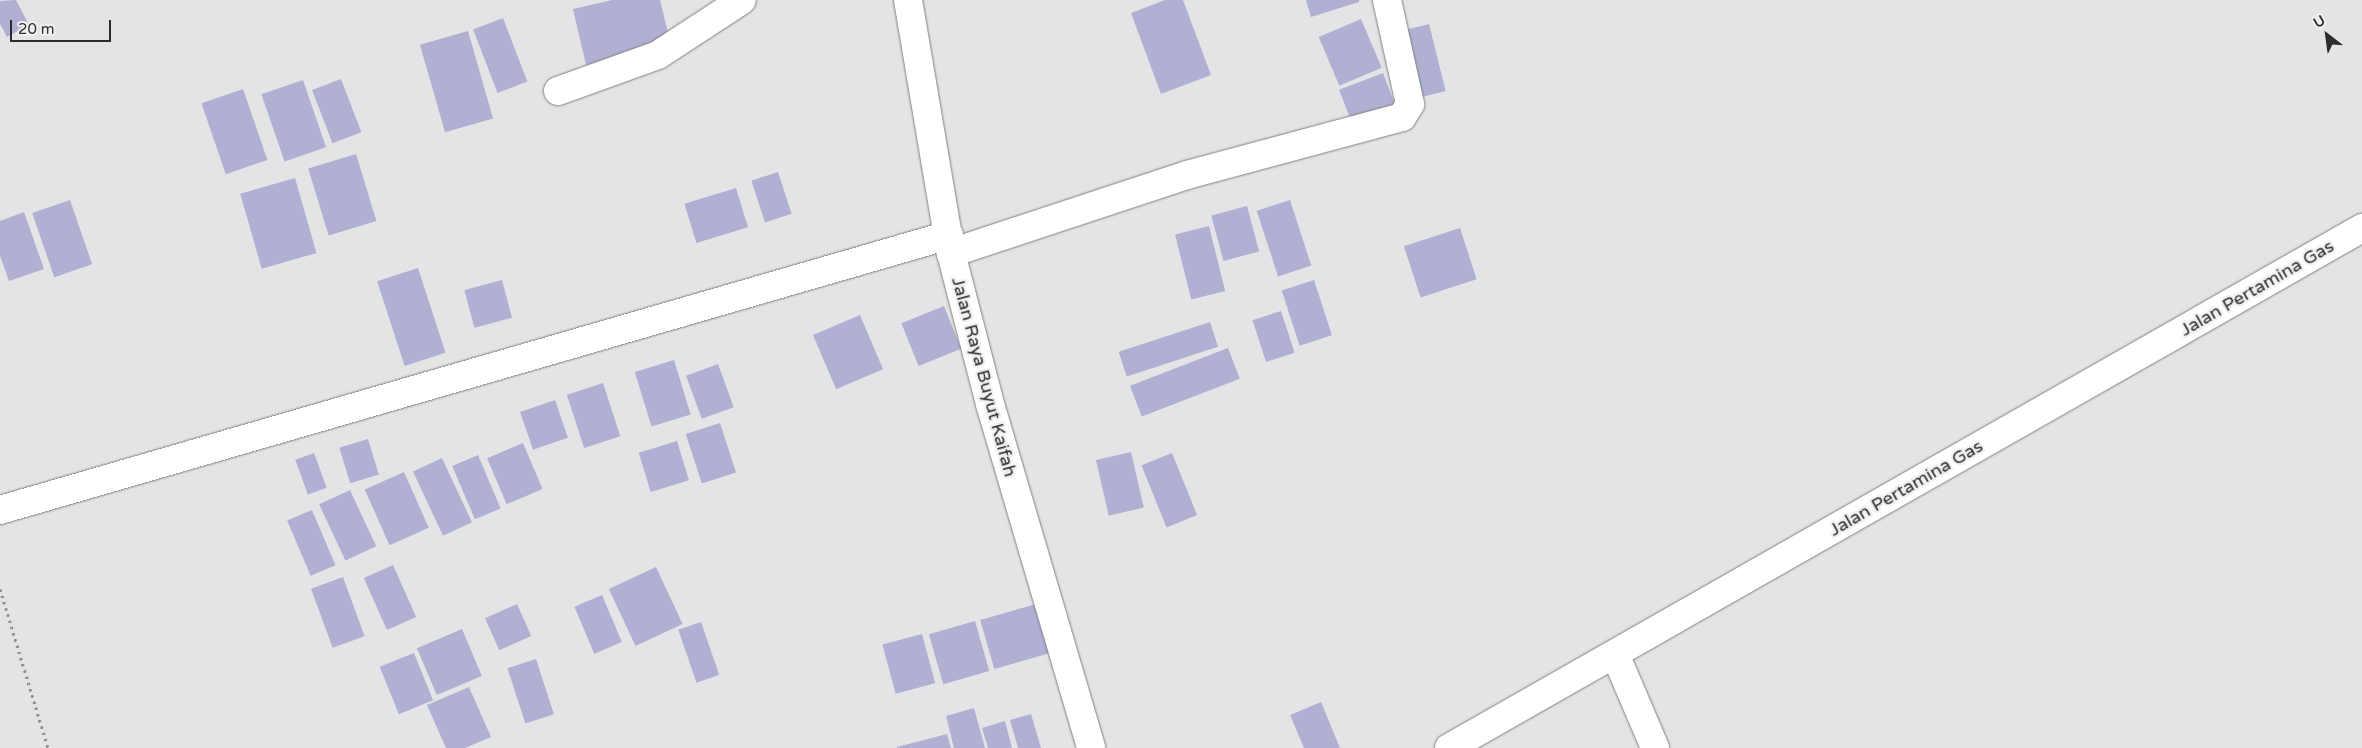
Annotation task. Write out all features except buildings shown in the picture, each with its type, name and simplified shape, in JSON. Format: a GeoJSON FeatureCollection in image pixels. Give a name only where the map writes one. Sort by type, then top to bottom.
{"type":"FeatureCollection","features":[{"type":"Feature","properties":{"kind":"street"},"geometry":{"type":"LineString","coordinates":[[558,91],[658,55],[742,0]]}},
{"type":"Feature","properties":{"kind":"street","name":"Jalan Raya Buyut Kaifah"},"geometry":{"type":"LineString","coordinates":[[908,0],[950,244],[990,404],[1091,748]]}},
{"type":"Feature","properties":{"kind":"street"},"geometry":{"type":"LineString","coordinates":[[0,510],[950,244],[1186,175],[1402,118],[1410,104],[1387,0]]}},
{"type":"Feature","properties":{"kind":"street","name":"Jalan Pertamina Gas"},"geometry":{"type":"LineString","coordinates":[[1448,748],[2362,228]]}},
{"type":"Feature","properties":{"kind":"street"},"geometry":{"type":"LineString","coordinates":[[1615,654],[1655,748]]}},
{"type":"Feature","properties":{"kind":"path"},"geometry":{"type":"LineString","coordinates":[[0,588],[48,748]]}}]}
